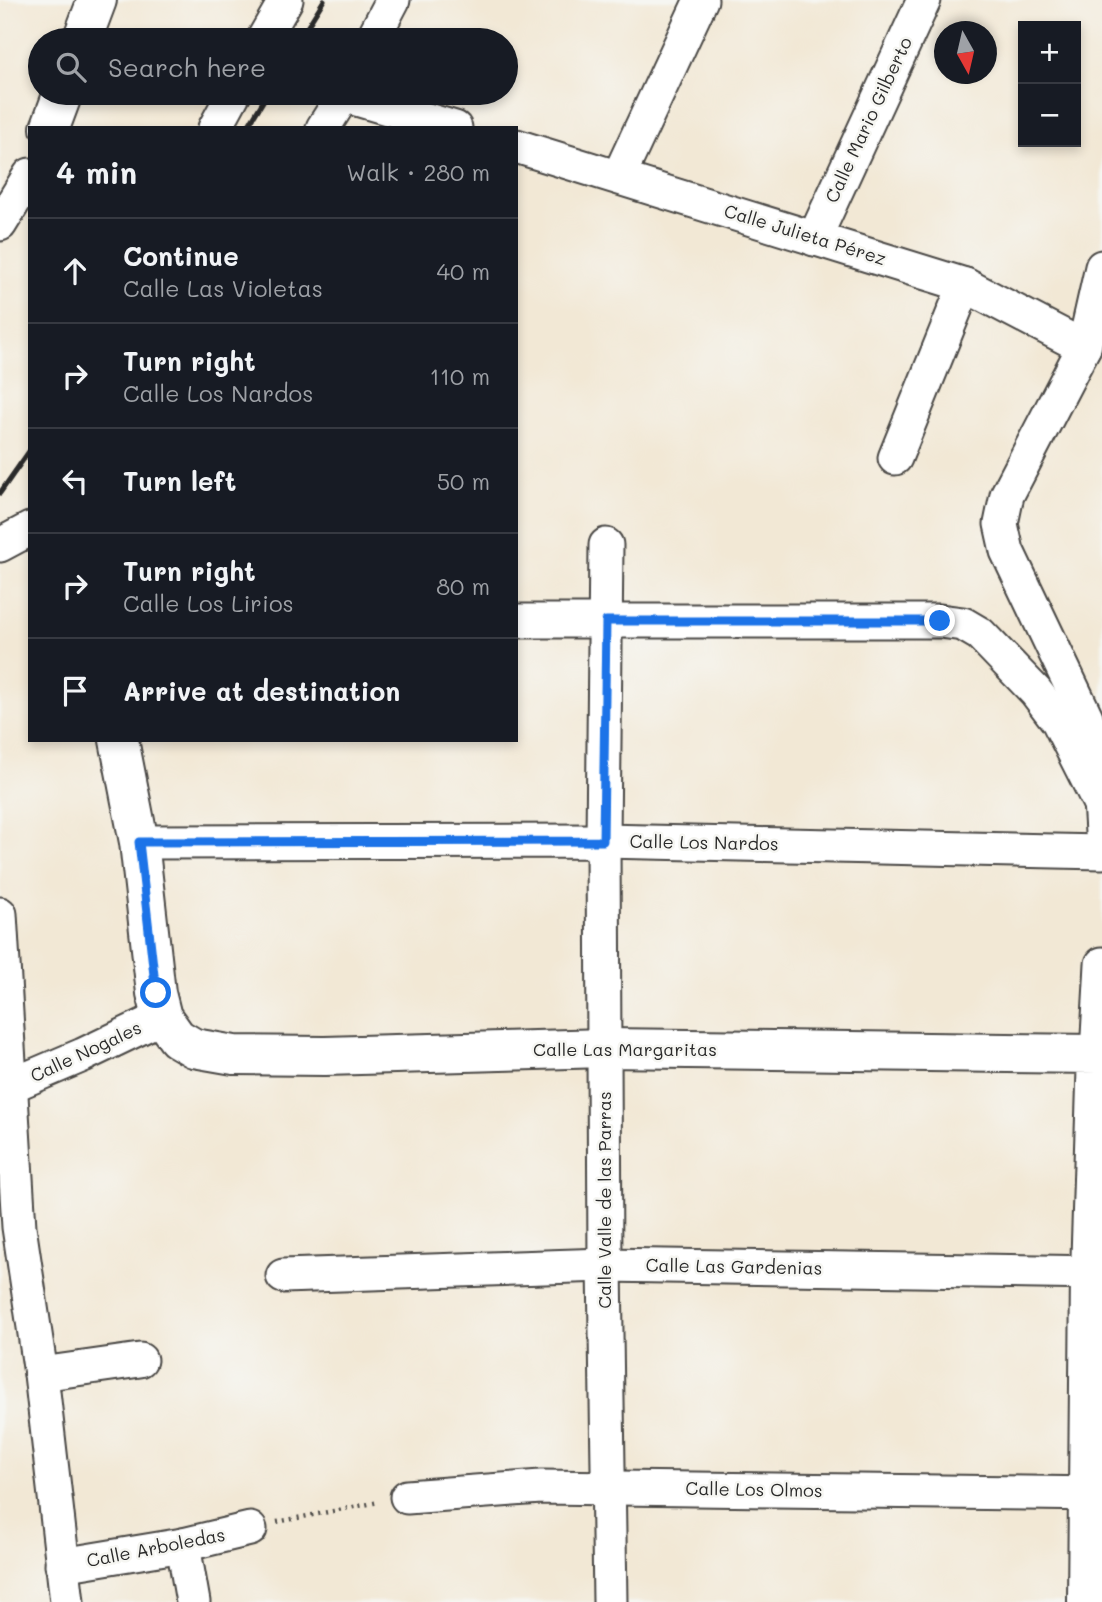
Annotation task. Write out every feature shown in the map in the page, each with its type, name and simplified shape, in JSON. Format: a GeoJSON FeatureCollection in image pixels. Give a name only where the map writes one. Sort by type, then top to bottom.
{"type":"FeatureCollection","features":[{"type":"Feature","properties":{"kind":"street"},"geometry":{"type":"LineString","coordinates":[[86,28],[97,0]]}},
{"type":"Feature","properties":{"kind":"street"},"geometry":{"type":"LineString","coordinates":[[271,28],[286,0]]}},
{"type":"Feature","properties":{"kind":"street"},"geometry":{"type":"LineString","coordinates":[[378,28],[393,0]]}},
{"type":"Feature","properties":{"kind":"street"},"geometry":{"type":"LineString","coordinates":[[619,176],[701,0]]}},
{"type":"Feature","properties":{"kind":"street","name":"Calle Mario Gilberto"},"geometry":{"type":"LineString","coordinates":[[814,239],[924,0]]}},
{"type":"Feature","properties":{"kind":"street"},"geometry":{"type":"LineString","coordinates":[[51,126],[59,105]]}},
{"type":"Feature","properties":{"kind":"street"},"geometry":{"type":"LineString","coordinates":[[216,126],[227,105]]}},
{"type":"Feature","properties":{"kind":"street"},"geometry":{"type":"LineString","coordinates":[[324,126],[337,105]]}},
{"type":"Feature","properties":{"kind":"street"},"geometry":{"type":"LineString","coordinates":[[380,105],[448,126]]}},
{"type":"Feature","properties":{"kind":"street","name":"Calle Julieta Pérez"},"geometry":{"type":"LineString","coordinates":[[518,147],[965,285],[1084,347]]}},
{"type":"Feature","properties":{"kind":"street"},"geometry":{"type":"LineString","coordinates":[[0,224],[28,177]]}},
{"type":"Feature","properties":{"kind":"street"},"geometry":{"type":"LineString","coordinates":[[1101,819],[1086,717],[1007,551],[1001,524],[1007,495],[1084,347],[1102,267]]}},
{"type":"Feature","properties":{"kind":"street"},"geometry":{"type":"LineString","coordinates":[[895,458],[965,285]]}},
{"type":"Feature","properties":{"kind":"street"},"geometry":{"type":"LineString","coordinates":[[0,547],[28,530]]}},
{"type":"Feature","properties":{"kind":"street","name":"Calle Valle de las Parras"},"geometry":{"type":"LineString","coordinates":[[606,545],[603,841],[610,1602]]}},
{"type":"Feature","properties":{"kind":"street"},"geometry":{"type":"LineString","coordinates":[[518,621],[940,621],[963,624],[980,634],[1036,692],[1058,721],[1101,819]]}},
{"type":"Feature","properties":{"kind":"street"},"geometry":{"type":"LineString","coordinates":[[119,742],[139,842],[152,963],[162,1017]]}},
{"type":"Feature","properties":{"kind":"street","name":"Calle Los Nardos"},"geometry":{"type":"LineString","coordinates":[[139,842],[603,841],[1102,852]]}},
{"type":"Feature","properties":{"kind":"street"},"geometry":{"type":"LineString","coordinates":[[0,914],[19,1227],[41,1374],[67,1602]]}},
{"type":"Feature","properties":{"kind":"street"},"geometry":{"type":"LineString","coordinates":[[1087,1602],[1095,1494],[1102,964]]}},
{"type":"Feature","properties":{"kind":"street","name":"Calle Las Margaritas"},"geometry":{"type":"LineString","coordinates":[[162,1017],[177,1038],[194,1048],[234,1055],[326,1056],[605,1048],[1099,1054]]}},
{"type":"Feature","properties":{"kind":"street","name":"Calle Nogales"},"geometry":{"type":"LineString","coordinates":[[10,1086],[162,1017]]}},
{"type":"Feature","properties":{"kind":"street","name":"Calle Las Gardenias"},"geometry":{"type":"LineString","coordinates":[[283,1276],[605,1265],[1096,1273]]}},
{"type":"Feature","properties":{"kind":"street"},"geometry":{"type":"LineString","coordinates":[[41,1374],[140,1360]]}},
{"type":"Feature","properties":{"kind":"street","name":"Calle Los Olmos"},"geometry":{"type":"LineString","coordinates":[[407,1497],[541,1487],[1095,1494]]}},
{"type":"Feature","properties":{"kind":"street","name":"Calle Arboledas"},"geometry":{"type":"LineString","coordinates":[[62,1565],[183,1545],[250,1529]]}},
{"type":"Feature","properties":{"kind":"street"},"geometry":{"type":"LineString","coordinates":[[183,1545],[192,1602]]}},
{"type":"Feature","properties":{"kind":"path"},"geometry":{"type":"LineString","coordinates":[[285,1520],[407,1497]]}},
{"type":"Feature","properties":{"kind":"railway"},"geometry":{"type":"LineString","coordinates":[[306,28],[324,0]]}},
{"type":"Feature","properties":{"kind":"railway"},"geometry":{"type":"LineString","coordinates":[[248,126],[261,105]]}},
{"type":"Feature","properties":{"kind":"railway"},"geometry":{"type":"LineString","coordinates":[[0,493],[28,453]]}},
{"type":"Feature","properties":{"kind":"route"},"geometry":{"type":"LineString","coordinates":[[156,993],[139,842],[603,841],[606,621],[940,621]]}}]}
